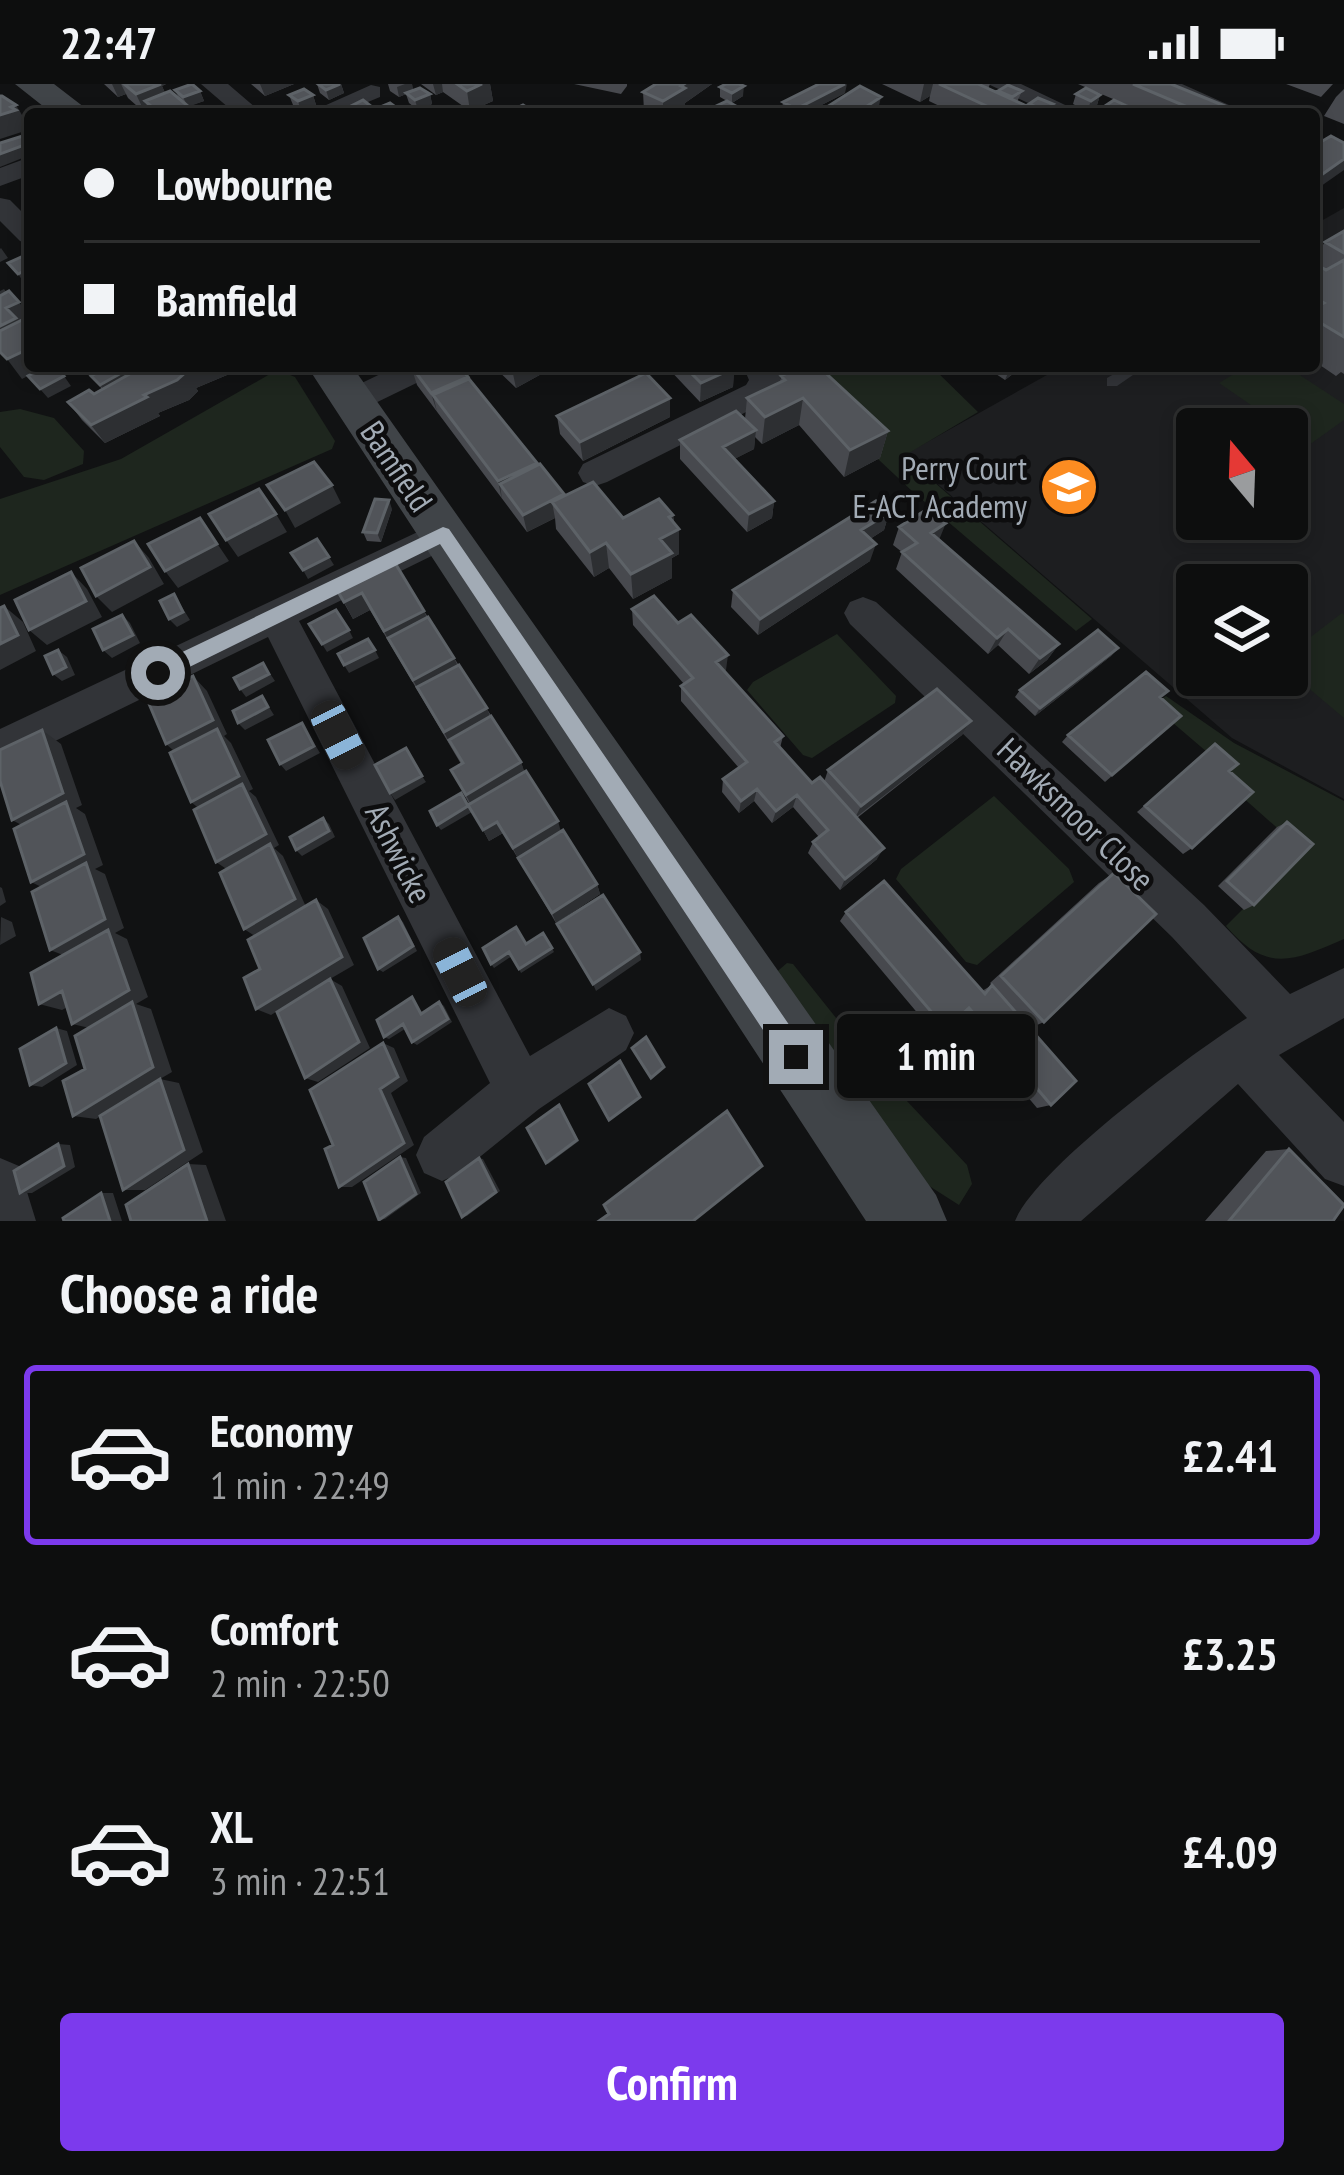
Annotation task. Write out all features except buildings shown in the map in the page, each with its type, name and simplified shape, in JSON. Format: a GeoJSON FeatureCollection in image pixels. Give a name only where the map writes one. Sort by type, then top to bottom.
{"type":"FeatureCollection","features":[{"type":"Feature","properties":{"kind":"street"},"geometry":{"type":"LineString","coordinates":[[32,84],[67,108]]}},
{"type":"Feature","properties":{"kind":"street"},"geometry":{"type":"LineString","coordinates":[[213,84],[243,108]]}},
{"type":"Feature","properties":{"kind":"street"},"geometry":{"type":"LineString","coordinates":[[1001,84],[1058,108]]}},
{"type":"Feature","properties":{"kind":"street"},"geometry":{"type":"LineString","coordinates":[[1160,84],[1222,108]]}},
{"type":"Feature","properties":{"kind":"street"},"geometry":{"type":"LineString","coordinates":[[334,108],[373,93]]}},
{"type":"Feature","properties":{"kind":"street"},"geometry":{"type":"LineString","coordinates":[[0,206],[24,229]]}},
{"type":"Feature","properties":{"kind":"street"},"geometry":{"type":"LineString","coordinates":[[341,383],[395,372]]}},
{"type":"Feature","properties":{"kind":"street"},"geometry":{"type":"LineString","coordinates":[[595,473],[757,393],[766,382],[762,372]]}},
{"type":"Feature","properties":{"kind":"street","name":"Bamfield"},"geometry":{"type":"LineString","coordinates":[[341,383],[910,1221]]}},
{"type":"Feature","properties":{"kind":"street"},"geometry":{"type":"LineString","coordinates":[[0,749],[443,534]]}},
{"type":"Feature","properties":{"kind":"street","name":"Hawksmoor Close"},"geometry":{"type":"LineString","coordinates":[[863,613],[1188,921],[1284,1022]]}},
{"type":"Feature","properties":{"kind":"street","name":"Ashwicke"},"geometry":{"type":"LineString","coordinates":[[277,616],[521,1091]]}},
{"type":"Feature","properties":{"kind":"street"},"geometry":{"type":"LineString","coordinates":[[1042,1221],[1154,1115],[1239,1049],[1344,992]]}},
{"type":"Feature","properties":{"kind":"street"},"geometry":{"type":"LineString","coordinates":[[442,1155],[521,1091],[609,1033]]}},
{"type":"Feature","properties":{"kind":"street"},"geometry":{"type":"LineString","coordinates":[[1239,1049],[1344,1160]]}},
{"type":"Feature","properties":{"kind":"street"},"geometry":{"type":"LineString","coordinates":[[0,1185],[9,1221]]}},
{"type":"Feature","properties":{"kind":"lane"},"geometry":{"type":"LineString","coordinates":[[1112,382],[1129,372]]}},
{"type":"Feature","properties":{"kind":"shaded area","name":"Perry Court E-ACT Academy"},"geometry":{"type":"Polygon","coordinates":[[[1344,208],[1344,799],[1232,738],[1183,696],[1308,696],[1308,564],[1176,564],[1176,690],[904,455],[1052,372],[1320,372],[1320,222],[1344,208]]]}},
{"type":"Feature","properties":{"kind":"shaded area"},"geometry":{"type":"Polygon","coordinates":[[[785,372],[937,372],[978,412],[904,456],[1092,619],[1076,631],[912,491],[785,372]]]}},
{"type":"Feature","properties":{"kind":"shaded area"},"geometry":{"type":"Polygon","coordinates":[[[1237,372],[1295,372],[1344,404],[1344,420],[1309,445],[1308,408],[1255,408],[1219,383],[1237,372]]]}},
{"type":"Feature","properties":{"kind":"shaded area"},"geometry":{"type":"Polygon","coordinates":[[[270,374],[295,377],[335,441],[332,449],[0,595],[0,499],[121,459],[270,374]]]}},
{"type":"Feature","properties":{"kind":"shaded area"},"geometry":{"type":"Polygon","coordinates":[[[20,409],[54,418],[84,451],[83,464],[44,480],[24,477],[0,447],[0,412],[20,409]]]}},
{"type":"Feature","properties":{"kind":"shaded area"},"geometry":{"type":"Polygon","coordinates":[[[1344,615],[1344,718],[1308,688],[1308,639],[1344,615]]]}},
{"type":"Feature","properties":{"kind":"shaded area"},"geometry":{"type":"Polygon","coordinates":[[[837,634],[896,696],[895,703],[812,758],[803,755],[747,690],[753,682],[837,634]]]}},
{"type":"Feature","properties":{"kind":"shaded area"},"geometry":{"type":"Polygon","coordinates":[[[1166,696],[1234,743],[1344,801],[1344,939],[1281,959],[1255,951],[1226,926],[1302,850],[1222,779],[1228,770],[1152,705],[1166,696]]]}},
{"type":"Feature","properties":{"kind":"shaded area"},"geometry":{"type":"Polygon","coordinates":[[[994,796],[1069,869],[1074,882],[977,965],[966,962],[896,879],[901,869],[994,796]]]}},
{"type":"Feature","properties":{"kind":"shaded area"},"geometry":{"type":"Polygon","coordinates":[[[787,963],[793,964],[876,1068],[967,1165],[972,1184],[959,1205],[912,1175],[773,975],[787,963]]]}},
{"type":"Feature","properties":{"kind":"place","name":"Perry Court E-ACT Academy"},"geometry":{"type":"Point","coordinates":[1069,487]}},
{"type":"Feature","properties":{"kind":"route"},"geometry":{"type":"LineString","coordinates":[[158,673],[443,534],[796,1057]]}}]}
